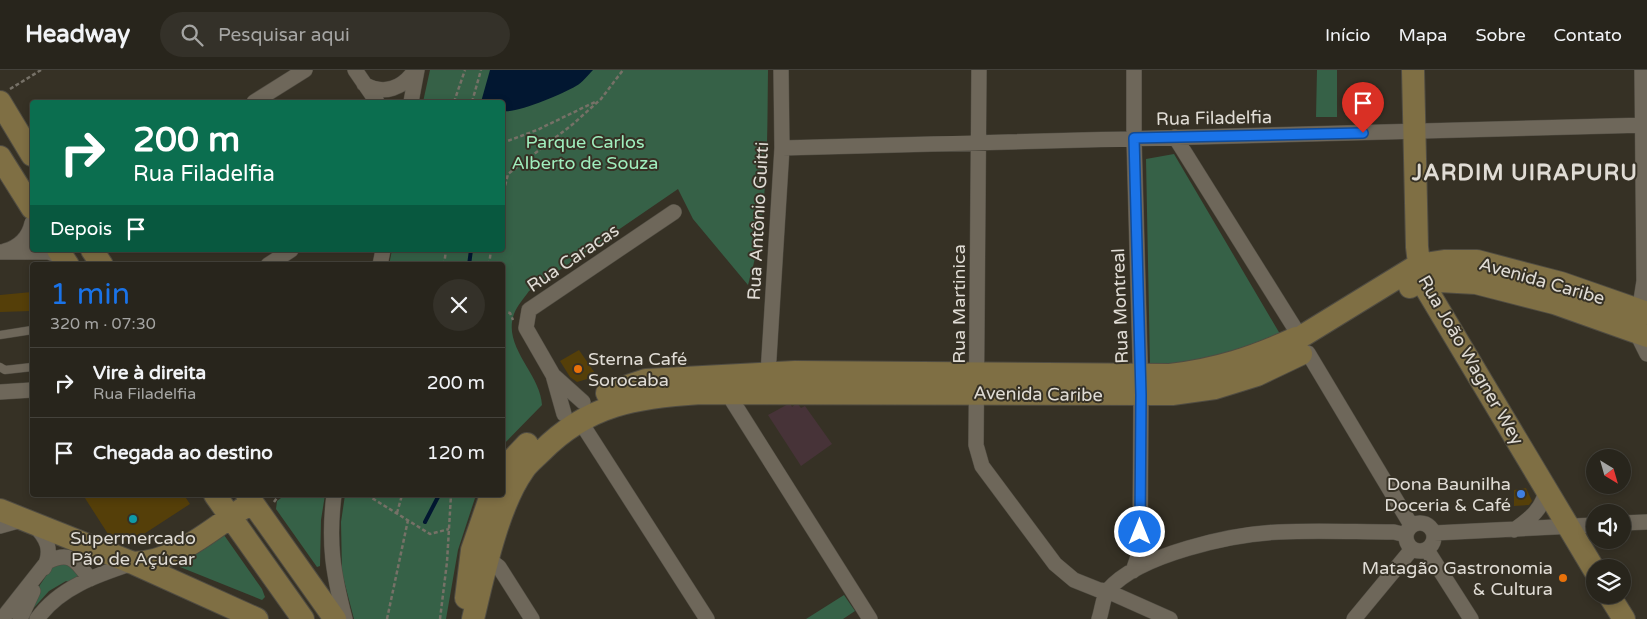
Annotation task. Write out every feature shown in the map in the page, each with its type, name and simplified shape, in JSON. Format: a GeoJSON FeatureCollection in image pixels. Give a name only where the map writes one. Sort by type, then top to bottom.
{"type":"FeatureCollection","features":[{"type":"Feature","properties":{"kind":"street"},"geometry":{"type":"LineString","coordinates":[[257,100],[305,70]]}},
{"type":"Feature","properties":{"kind":"street"},"geometry":{"type":"LineString","coordinates":[[355,70],[376,100]]}},
{"type":"Feature","properties":{"kind":"street"},"geometry":{"type":"LineString","coordinates":[[364,84],[374,89],[387,90],[405,82],[416,70]]}},
{"type":"Feature","properties":{"kind":"street"},"geometry":{"type":"LineString","coordinates":[[411,100],[416,70]]}},
{"type":"Feature","properties":{"kind":"street","name":"Rua Antônio Guitti"},"geometry":{"type":"LineString","coordinates":[[755,384],[782,148],[781,70]]}},
{"type":"Feature","properties":{"kind":"street","name":"Rua Martinica"},"geometry":{"type":"LineString","coordinates":[[979,70],[976,445],[982,466],[1055,564],[1074,580],[1107,591],[1170,619]]}},
{"type":"Feature","properties":{"kind":"street","name":"Rua Montreal"},"geometry":{"type":"LineString","coordinates":[[1133,571],[1140,551],[1140,385],[1134,70]]}},
{"type":"Feature","properties":{"kind":"street","name":"Rua João Wagner Wey"},"geometry":{"type":"LineString","coordinates":[[1413,70],[1419,273],[1588,559]]}},
{"type":"Feature","properties":{"kind":"street"},"geometry":{"type":"LineString","coordinates":[[1642,70],[1645,125],[1643,323],[1647,354]]}},
{"type":"Feature","properties":{"kind":"street"},"geometry":{"type":"LineString","coordinates":[[4,96],[30,151]]}},
{"type":"Feature","properties":{"kind":"street","name":"Rua Filadelfia"},"geometry":{"type":"LineString","coordinates":[[782,148],[1645,125]]}},
{"type":"Feature","properties":{"kind":"street"},"geometry":{"type":"LineString","coordinates":[[1175,138],[1303,343],[1409,530],[1406,542],[1419,550],[1471,619]]}},
{"type":"Feature","properties":{"kind":"street"},"geometry":{"type":"LineString","coordinates":[[0,157],[30,206]]}},
{"type":"Feature","properties":{"kind":"street","name":"Rua Caracas"},"geometry":{"type":"LineString","coordinates":[[674,212],[529,310],[526,328],[575,412],[707,619]]}},
{"type":"Feature","properties":{"kind":"street"},"geometry":{"type":"LineString","coordinates":[[30,229],[17,245],[0,252],[30,252]]}},
{"type":"Feature","properties":{"kind":"street"},"geometry":{"type":"LineString","coordinates":[[32,252],[48,252],[63,257]]}},
{"type":"Feature","properties":{"kind":"street"},"geometry":{"type":"LineString","coordinates":[[273,262],[288,252]]}},
{"type":"Feature","properties":{"kind":"street","name":"Avenida Caribe"},"geometry":{"type":"LineString","coordinates":[[505,470],[510,462],[547,424],[575,412],[612,406],[649,396],[755,384],[977,383],[1140,385],[1170,375],[1209,370],[1303,343],[1419,273],[1444,261],[1477,261],[1561,283],[1617,302],[1643,323]]}},
{"type":"Feature","properties":{"kind":"street","name":"Avenida Caribe"},"geometry":{"type":"LineString","coordinates":[[1419,273],[1476,283],[1643,323]]}},
{"type":"Feature","properties":{"kind":"street"},"geometry":{"type":"LineString","coordinates":[[1617,302],[1632,293],[1644,281]]}},
{"type":"Feature","properties":{"kind":"street","name":"Rua Caracas"},"geometry":{"type":"LineString","coordinates":[[553,375],[575,412]]}},
{"type":"Feature","properties":{"kind":"street"},"geometry":{"type":"LineString","coordinates":[[755,384],[755,436],[870,619]]}},
{"type":"Feature","properties":{"kind":"street"},"geometry":{"type":"LineString","coordinates":[[0,392],[30,390]]}},
{"type":"Feature","properties":{"kind":"street","name":"Avenida Caribe"},"geometry":{"type":"LineString","coordinates":[[463,619],[480,553],[522,471],[556,437],[575,412]]}},
{"type":"Feature","properties":{"kind":"street"},"geometry":{"type":"LineString","coordinates":[[1514,530],[1537,511],[1545,498],[1546,487]]}},
{"type":"Feature","properties":{"kind":"street"},"geometry":{"type":"LineString","coordinates":[[216,497],[303,619]]}},
{"type":"Feature","properties":{"kind":"street"},"geometry":{"type":"LineString","coordinates":[[36,618],[60,594],[90,579],[133,563],[147,563],[168,557],[230,517],[254,497],[336,619]]}},
{"type":"Feature","properties":{"kind":"street"},"geometry":{"type":"LineString","coordinates":[[334,497],[330,550],[335,581],[345,619]]}},
{"type":"Feature","properties":{"kind":"street","name":"Avenida Caribe"},"geometry":{"type":"LineString","coordinates":[[473,619],[480,553],[490,497]]}},
{"type":"Feature","properties":{"kind":"street"},"geometry":{"type":"LineString","coordinates":[[0,510],[133,563],[257,619]]}},
{"type":"Feature","properties":{"kind":"street"},"geometry":{"type":"LineString","coordinates":[[0,526],[28,520]]}},
{"type":"Feature","properties":{"kind":"street"},"geometry":{"type":"LineString","coordinates":[[20,619],[47,562],[48,546],[45,538],[28,520]]}},
{"type":"Feature","properties":{"kind":"street"},"geometry":{"type":"LineString","coordinates":[[1631,523],[1647,522]]}},
{"type":"Feature","properties":{"kind":"street"},"geometry":{"type":"LineString","coordinates":[[1099,619],[1107,591],[1133,571],[1153,561],[1207,543],[1278,532],[1394,532],[1409,530],[1424,523],[1434,534],[1433,543],[1419,550],[1354,619]]}},
{"type":"Feature","properties":{"kind":"street"},"geometry":{"type":"LineString","coordinates":[[1434,534],[1586,525]]}},
{"type":"Feature","properties":{"kind":"street"},"geometry":{"type":"LineString","coordinates":[[480,553],[499,567],[532,619]]}},
{"type":"Feature","properties":{"kind":"street"},"geometry":{"type":"LineString","coordinates":[[2,619],[47,562],[67,556],[74,560],[90,579]]}},
{"type":"Feature","properties":{"kind":"street"},"geometry":{"type":"LineString","coordinates":[[1615,604],[1624,619]]}},
{"type":"Feature","properties":{"kind":"lane"},"geometry":{"type":"LineString","coordinates":[[0,335],[30,330]]}},
{"type":"Feature","properties":{"kind":"lane"},"geometry":{"type":"LineString","coordinates":[[0,367],[5,370],[30,368]]}},
{"type":"Feature","properties":{"kind":"path"},"geometry":{"type":"LineString","coordinates":[[4,96],[41,70]]}},
{"type":"Feature","properties":{"kind":"path"},"geometry":{"type":"LineString","coordinates":[[455,100],[465,70]]}},
{"type":"Feature","properties":{"kind":"path"},"geometry":{"type":"LineString","coordinates":[[473,100],[482,70]]}},
{"type":"Feature","properties":{"kind":"path"},"geometry":{"type":"LineString","coordinates":[[505,186],[508,174],[567,129],[601,99],[623,70]]}},
{"type":"Feature","properties":{"kind":"path"},"geometry":{"type":"LineString","coordinates":[[505,142],[537,130],[601,99]]}},
{"type":"Feature","properties":{"kind":"path"},"geometry":{"type":"LineString","coordinates":[[369,497],[430,534],[449,529]]}},
{"type":"Feature","properties":{"kind":"path"},"geometry":{"type":"LineString","coordinates":[[397,513],[401,497]]}},
{"type":"Feature","properties":{"kind":"path"},"geometry":{"type":"LineString","coordinates":[[440,619],[452,497]]}},
{"type":"Feature","properties":{"kind":"path"},"geometry":{"type":"LineString","coordinates":[[387,619],[408,520]]}},
{"type":"Feature","properties":{"kind":"shaded area"},"geometry":{"type":"Polygon","coordinates":[[[790,403],[792,407],[797,403],[801,408],[805,406],[832,444],[801,466],[768,415],[790,403]]]}},
{"type":"Feature","properties":{"kind":"green space","name":"Parque Carlos Alberto de Souza"},"geometry":{"type":"Polygon","coordinates":[[[430,70],[768,70],[766,179],[760,232],[748,285],[693,219],[678,189],[529,291],[519,305],[514,314],[513,338],[517,349],[536,382],[542,405],[505,443],[505,262],[390,262],[392,252],[505,252],[505,100],[423,100],[430,70]]]}},
{"type":"Feature","properties":{"kind":"green space"},"geometry":{"type":"Polygon","coordinates":[[[1317,70],[1337,70],[1337,117],[1316,117],[1317,70]]]}},
{"type":"Feature","properties":{"kind":"green space"},"geometry":{"type":"Polygon","coordinates":[[[1174,154],[1280,334],[1228,355],[1189,365],[1150,366],[1146,159],[1174,154]]]}},
{"type":"Feature","properties":{"kind":"green space"},"geometry":{"type":"Polygon","coordinates":[[[282,497],[325,497],[321,520],[320,566],[317,567],[276,509],[277,501],[282,497]]]}},
{"type":"Feature","properties":{"kind":"green space"},"geometry":{"type":"Polygon","coordinates":[[[345,497],[475,497],[458,550],[446,619],[354,619],[342,573],[341,522],[345,497]]]}},
{"type":"Feature","properties":{"kind":"green space"},"geometry":{"type":"Polygon","coordinates":[[[224,535],[262,589],[265,597],[262,600],[180,567],[180,562],[224,535]]]}},
{"type":"Feature","properties":{"kind":"green space"},"geometry":{"type":"Polygon","coordinates":[[[54,564],[68,565],[80,576],[71,583],[66,581],[49,591],[31,611],[38,588],[54,564]]]}},
{"type":"Feature","properties":{"kind":"green space"},"geometry":{"type":"Polygon","coordinates":[[[844,595],[855,611],[843,619],[806,619],[844,595]]]}},
{"type":"Feature","properties":{"kind":"water"},"geometry":{"type":"Polygon","coordinates":[[[490,70],[593,70],[580,83],[570,89],[539,103],[518,109],[505,111],[505,100],[482,100],[490,70]]]}},
{"type":"Feature","properties":{"kind":"building"},"geometry":{"type":"Polygon","coordinates":[[[30,292],[30,311],[0,312],[0,295],[30,292]]]}},
{"type":"Feature","properties":{"kind":"building","name":"Sterna Café Sorocaba"},"geometry":{"type":"Polygon","coordinates":[[[579,350],[597,376],[577,382],[570,377],[560,361],[579,350]]]}},
{"type":"Feature","properties":{"kind":"building","name":"Dona Baunilha Doceria & Café"},"geometry":{"type":"Polygon","coordinates":[[[1526,488],[1532,501],[1529,505],[1514,506],[1514,490],[1526,488]]]}},
{"type":"Feature","properties":{"kind":"building","name":"Supermercado Pão de Açúcar"},"geometry":{"type":"Polygon","coordinates":[[[84,497],[185,497],[190,504],[130,543],[108,534],[84,497]]]}},
{"type":"Feature","properties":{"kind":"waterway"},"geometry":{"type":"LineString","coordinates":[[469,262],[471,252]]}},
{"type":"Feature","properties":{"kind":"waterway"},"geometry":{"type":"LineString","coordinates":[[425,522],[438,497]]}},
{"type":"Feature","properties":{"kind":"place","name":"Sterna Café Sorocaba"},"geometry":{"type":"Point","coordinates":[578,369]}},
{"type":"Feature","properties":{"kind":"place","name":"Dona Baunilha Doceria & Café"},"geometry":{"type":"Point","coordinates":[1521,494]}},
{"type":"Feature","properties":{"kind":"place","name":"Supermercado Pão de Açúcar"},"geometry":{"type":"Point","coordinates":[133,519]}},
{"type":"Feature","properties":{"kind":"place","name":"Matagão Gastronomia & Cultura"},"geometry":{"type":"Point","coordinates":[1563,578]}},
{"type":"Feature","properties":{"kind":"district","name":"JARDIM UIRAPURU"},"geometry":{"type":"Point","coordinates":[1525,173]}},
{"type":"Feature","properties":{"kind":"route"},"geometry":{"type":"LineString","coordinates":[[1140,532],[1141,395],[1134,138],[1363,133]]}}]}
